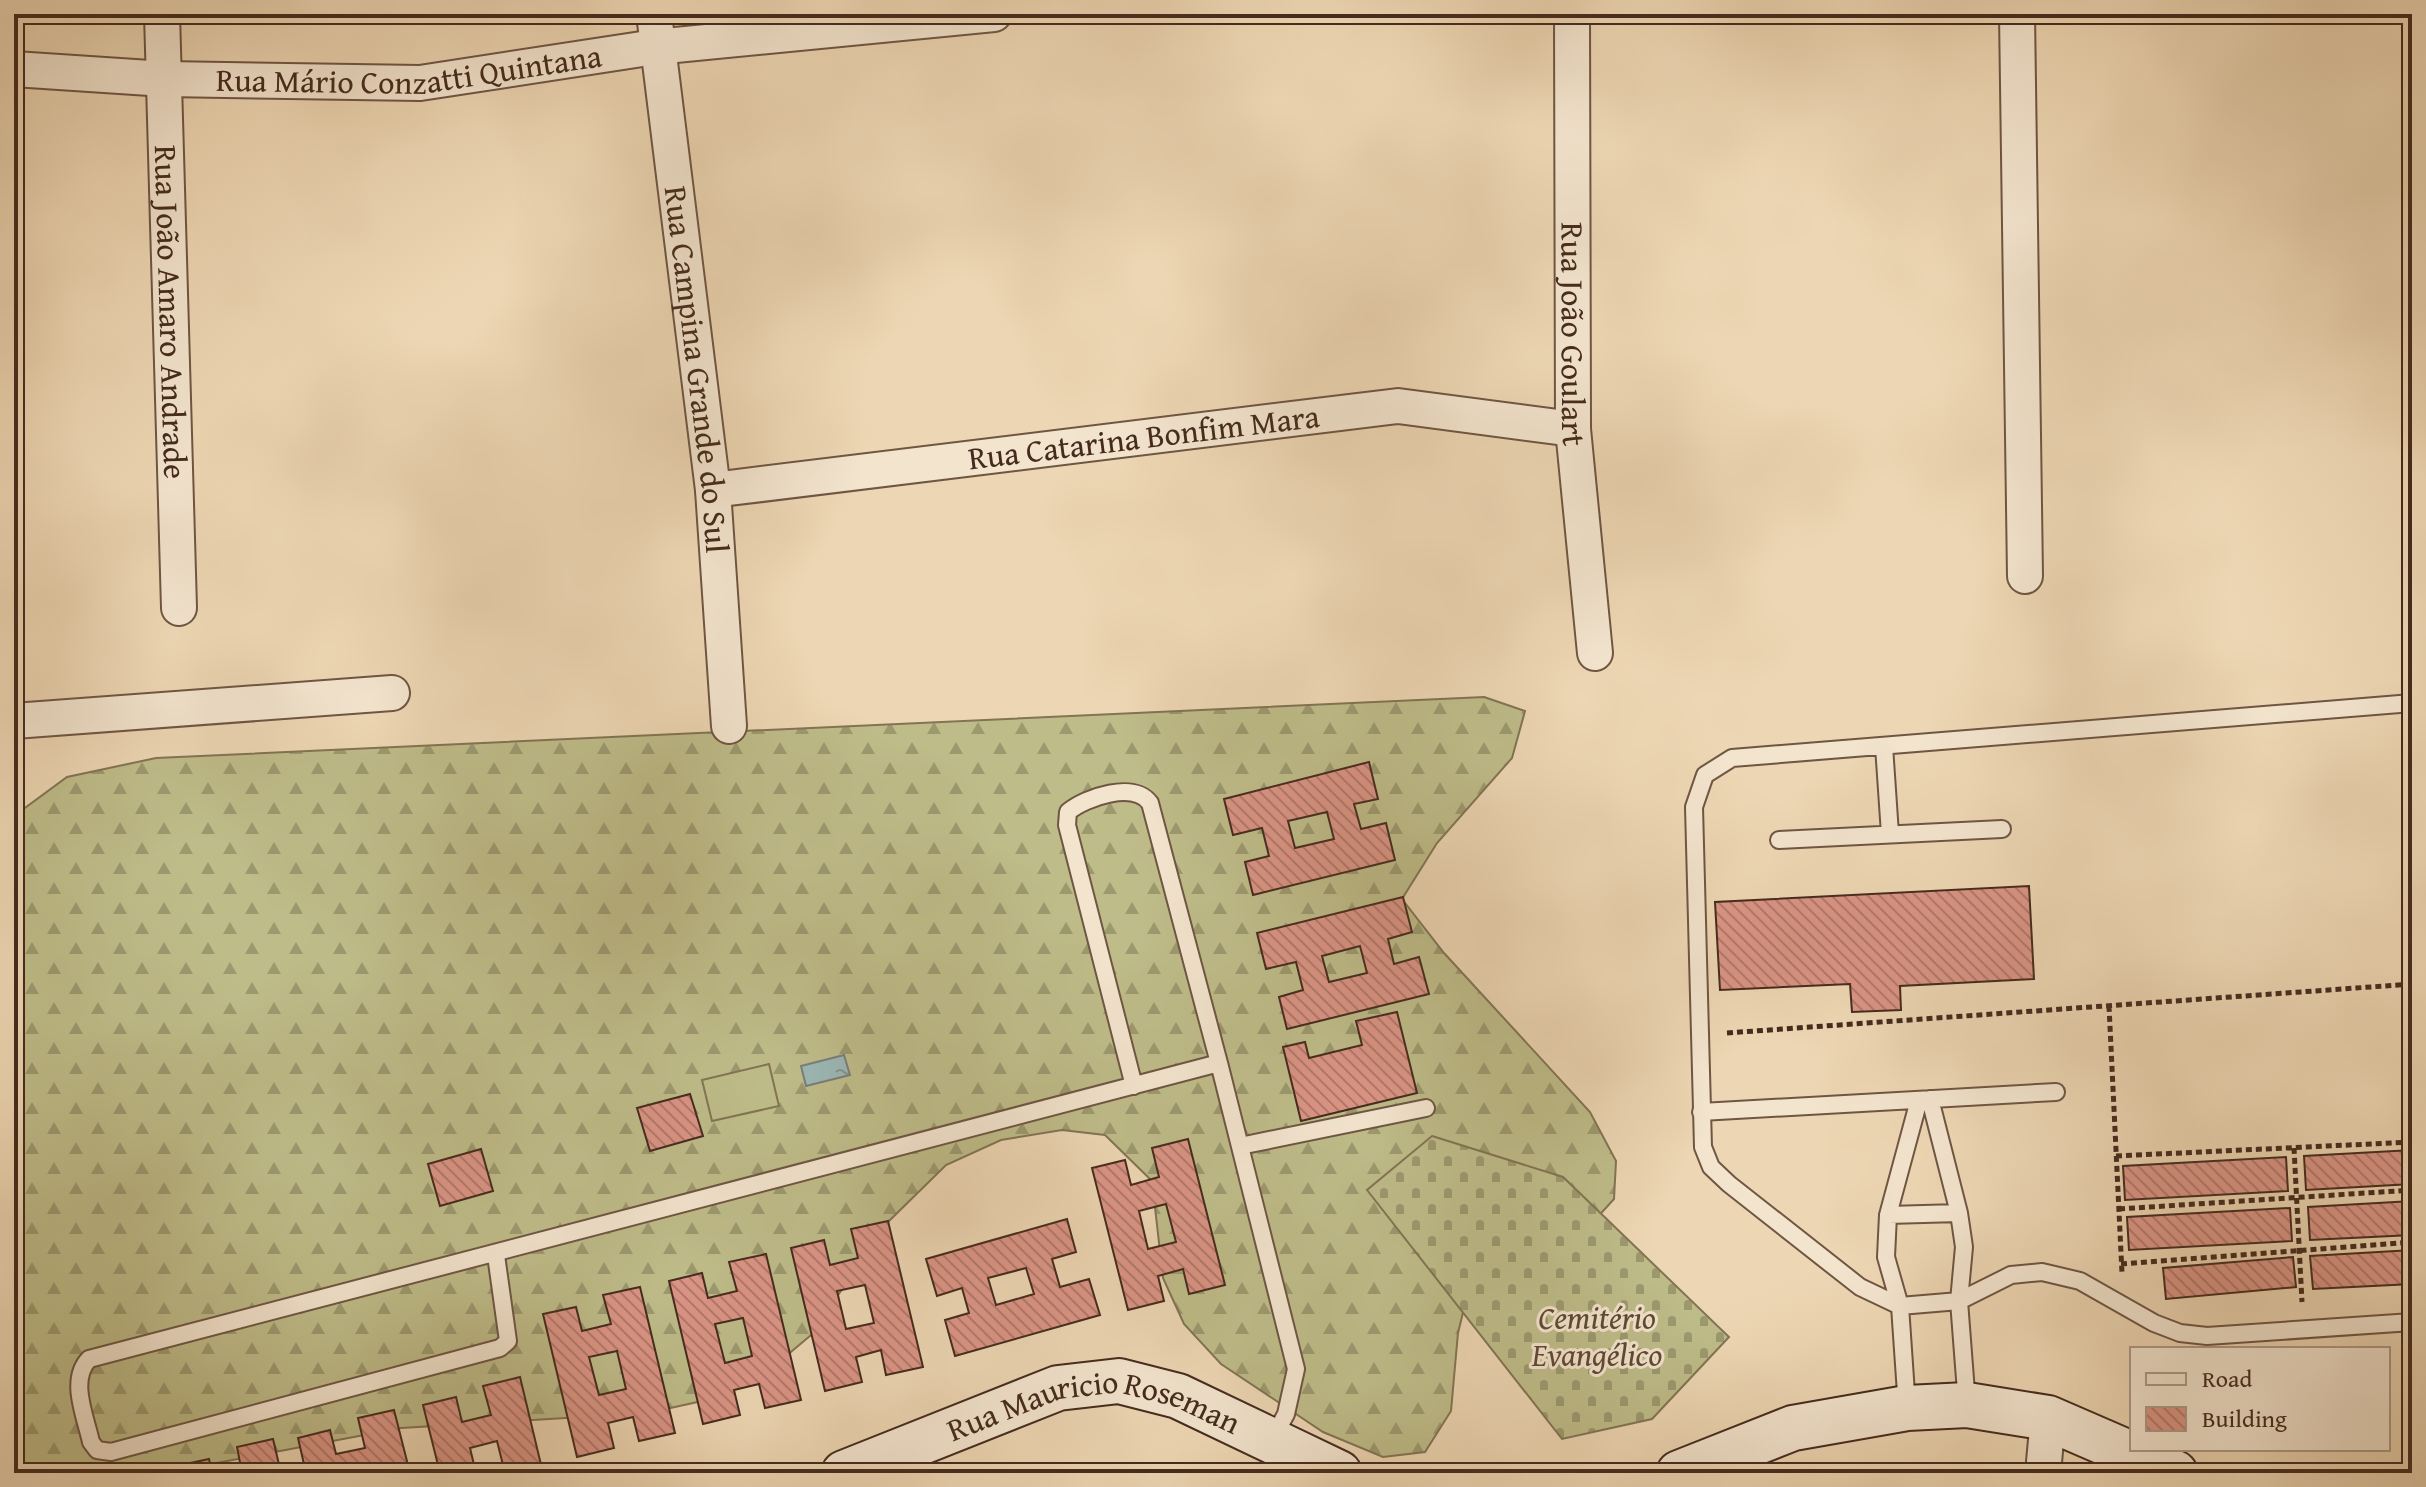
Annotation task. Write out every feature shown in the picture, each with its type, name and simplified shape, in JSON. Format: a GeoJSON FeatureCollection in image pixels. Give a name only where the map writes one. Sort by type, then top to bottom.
{"type":"FeatureCollection","features":[{"type":"Feature","properties":{"kind":"main road","name":"Rua Mauricio Roseman"},"geometry":{"type":"LineString","coordinates":[[844,1473],[1058,1388],[1119,1381],[1178,1396],[1339,1473]]}},
{"type":"Feature","properties":{"kind":"main road"},"geometry":{"type":"LineString","coordinates":[[1679,1473],[1793,1428],[1907,1408],[1967,1405],[2048,1418],[2175,1473]]}},
{"type":"Feature","properties":{"kind":"street","name":"Rua João Amaro Andrade"},"geometry":{"type":"LineString","coordinates":[[162,14],[179,608]]}},
{"type":"Feature","properties":{"kind":"street","name":"Rua Mário Conzatti Quintana"},"geometry":{"type":"LineString","coordinates":[[14,69],[165,79],[420,83],[654,31],[994,14]]}},
{"type":"Feature","properties":{"kind":"street","name":"Rua João Goulart"},"geometry":{"type":"LineString","coordinates":[[1572,14],[1573,429],[1595,653]]}},
{"type":"Feature","properties":{"kind":"street"},"geometry":{"type":"LineString","coordinates":[[2017,14],[2025,576]]}},
{"type":"Feature","properties":{"kind":"street","name":"Rua Campina Grande do Sul"},"geometry":{"type":"LineString","coordinates":[[654,31],[713,490],[729,726]]}},
{"type":"Feature","properties":{"kind":"street","name":"Rua Catarina Bonfim Mara"},"geometry":{"type":"LineString","coordinates":[[713,490],[1398,406],[1573,429]]}},
{"type":"Feature","properties":{"kind":"street"},"geometry":{"type":"LineString","coordinates":[[14,721],[392,693]]}},
{"type":"Feature","properties":{"kind":"street"},"geometry":{"type":"LineString","coordinates":[[2043,1473],[2048,1418]]}},
{"type":"Feature","properties":{"kind":"lane"},"geometry":{"type":"LineString","coordinates":[[2412,703],[1732,758],[1705,775],[1694,807],[1703,1147],[1711,1167],[1860,1287],[1900,1306],[1959,1301],[2011,1275],[2042,1272],[2080,1281],[2180,1333],[2207,1336],[2412,1322]]}},
{"type":"Feature","properties":{"kind":"lane"},"geometry":{"type":"LineString","coordinates":[[1884,746],[1890,834]]}},
{"type":"Feature","properties":{"kind":"lane"},"geometry":{"type":"LineString","coordinates":[[1134,1086],[1067,825],[1068,812],[1079,802],[1133,790],[1143,793],[1150,803],[1296,1369],[1286,1414],[1272,1441]]}},
{"type":"Feature","properties":{"kind":"lane"},"geometry":{"type":"LineString","coordinates":[[1779,840],[2002,829]]}},
{"type":"Feature","properties":{"kind":"lane"},"geometry":{"type":"LineString","coordinates":[[496,1255],[508,1327],[508,1341],[500,1348],[111,1452],[97,1450],[91,1442],[78,1380],[80,1368],[89,1359],[496,1255],[1219,1063]]}},
{"type":"Feature","properties":{"kind":"lane"},"geometry":{"type":"LineString","coordinates":[[1701,1112],[2056,1092]]}},
{"type":"Feature","properties":{"kind":"lane"},"geometry":{"type":"LineString","coordinates":[[1924,1099],[1959,1213],[1964,1247],[1959,1301],[1967,1405]]}},
{"type":"Feature","properties":{"kind":"lane"},"geometry":{"type":"LineString","coordinates":[[1907,1408],[1900,1306],[1886,1257],[1888,1215],[1924,1099]]}},
{"type":"Feature","properties":{"kind":"lane"},"geometry":{"type":"LineString","coordinates":[[1240,1146],[1426,1108]]}},
{"type":"Feature","properties":{"kind":"lane"},"geometry":{"type":"LineString","coordinates":[[1888,1215],[1959,1213]]}},
{"type":"Feature","properties":{"kind":"path"},"geometry":{"type":"LineString","coordinates":[[1700,1035],[2412,984]]}},
{"type":"Feature","properties":{"kind":"path"},"geometry":{"type":"LineString","coordinates":[[2109,1006],[2123,1306]]}},
{"type":"Feature","properties":{"kind":"path"},"geometry":{"type":"LineString","coordinates":[[2116,1156],[2412,1142]]}},
{"type":"Feature","properties":{"kind":"path"},"geometry":{"type":"LineString","coordinates":[[2294,1148],[2304,1330]]}},
{"type":"Feature","properties":{"kind":"path"},"geometry":{"type":"LineString","coordinates":[[2119,1209],[2412,1190]]}},
{"type":"Feature","properties":{"kind":"path"},"geometry":{"type":"LineString","coordinates":[[2121,1264],[2412,1242]]}},
{"type":"Feature","properties":{"kind":"green space"},"geometry":{"type":"Polygon","coordinates":[[[1484,697],[1525,711],[1512,758],[1437,843],[1402,899],[1444,953],[1590,1112],[1616,1161],[1614,1199],[1594,1221],[1471,1280],[1458,1333],[1451,1411],[1425,1452],[1383,1457],[1323,1432],[1221,1364],[1184,1324],[1163,1278],[1152,1181],[1105,1135],[1062,1130],[1001,1140],[946,1165],[887,1223],[811,1335],[766,1373],[711,1399],[648,1413],[401,1428],[180,1470],[14,1473],[14,816],[67,777],[156,758],[1484,697]]]}},
{"type":"Feature","properties":{"kind":"green space"},"geometry":{"type":"Polygon","coordinates":[[[769,1064],[779,1106],[712,1121],[702,1080],[769,1064]]]}},
{"type":"Feature","properties":{"kind":"green space","name":"Cemitério Evangélico"},"geometry":{"type":"Polygon","coordinates":[[[1432,1136],[1563,1177],[1729,1337],[1652,1419],[1562,1439],[1367,1190],[1432,1136]]]}},
{"type":"Feature","properties":{"kind":"water"},"geometry":{"type":"Polygon","coordinates":[[[844,1055],[850,1075],[806,1086],[801,1066],[844,1055]]]}},
{"type":"Feature","properties":{"kind":"building"},"geometry":{"type":"Polygon","coordinates":[[[1369,762],[1378,799],[1354,804],[1361,829],[1386,823],[1395,860],[1253,895],[1245,862],[1269,856],[1262,828],[1233,835],[1224,799],[1369,762]],[[1327,812],[1288,821],[1295,848],[1334,839],[1327,812]]]}},
{"type":"Feature","properties":{"kind":"building"},"geometry":{"type":"Polygon","coordinates":[[[2029,886],[2034,979],[1900,986],[1901,1010],[1852,1012],[1850,984],[1720,990],[1715,902],[2029,886]]]}},
{"type":"Feature","properties":{"kind":"building"},"geometry":{"type":"Polygon","coordinates":[[[1403,897],[1412,932],[1388,939],[1394,964],[1419,957],[1429,994],[1287,1029],[1279,997],[1303,990],[1296,962],[1266,969],[1257,933],[1403,897]],[[1360,946],[1322,956],[1329,982],[1367,973],[1360,946]]]}},
{"type":"Feature","properties":{"kind":"building"},"geometry":{"type":"Polygon","coordinates":[[[1397,1012],[1417,1093],[1301,1121],[1283,1047],[1305,1042],[1309,1058],[1362,1045],[1356,1021],[1397,1012]]]}},
{"type":"Feature","properties":{"kind":"building"},"geometry":{"type":"Polygon","coordinates":[[[690,1094],[703,1136],[650,1151],[637,1108],[690,1094]]]}},
{"type":"Feature","properties":{"kind":"building"},"geometry":{"type":"Polygon","coordinates":[[[1188,1139],[1225,1285],[1189,1294],[1183,1269],[1158,1276],[1164,1301],[1128,1310],[1092,1168],[1125,1160],[1131,1185],[1159,1177],[1152,1148],[1188,1139]],[[1166,1204],[1139,1211],[1148,1249],[1176,1242],[1166,1204]]]}},
{"type":"Feature","properties":{"kind":"building"},"geometry":{"type":"Polygon","coordinates":[[[481,1149],[493,1191],[440,1206],[428,1164],[481,1149]]]}},
{"type":"Feature","properties":{"kind":"building"},"geometry":{"type":"Polygon","coordinates":[[[2412,1150],[2412,1184],[2306,1190],[2304,1156],[2412,1150]]]}},
{"type":"Feature","properties":{"kind":"building"},"geometry":{"type":"Polygon","coordinates":[[[2286,1157],[2288,1191],[2125,1200],[2123,1166],[2286,1157]]]}},
{"type":"Feature","properties":{"kind":"building"},"geometry":{"type":"Polygon","coordinates":[[[2412,1201],[2412,1235],[2310,1240],[2308,1207],[2412,1201]]]}},
{"type":"Feature","properties":{"kind":"building"},"geometry":{"type":"Polygon","coordinates":[[[2290,1208],[2292,1241],[2129,1250],[2127,1217],[2290,1208]]]}},
{"type":"Feature","properties":{"kind":"building"},"geometry":{"type":"Polygon","coordinates":[[[1067,1219],[1076,1252],[1052,1259],[1060,1287],[1089,1279],[1100,1315],[955,1356],[945,1320],[969,1313],[962,1288],[937,1296],[926,1259],[1067,1219]],[[1026,1268],[988,1278],[996,1305],[1034,1294],[1026,1268]]]}},
{"type":"Feature","properties":{"kind":"building"},"geometry":{"type":"Polygon","coordinates":[[[888,1221],[923,1367],[886,1375],[881,1350],[856,1357],[862,1382],[825,1391],[791,1248],[824,1240],[830,1265],[858,1258],[851,1229],[888,1221]],[[865,1285],[837,1291],[846,1329],[874,1323],[865,1285]]]}},
{"type":"Feature","properties":{"kind":"building"},"geometry":{"type":"Polygon","coordinates":[[[2412,1250],[2412,1284],[2313,1289],[2310,1256],[2412,1250]]]}},
{"type":"Feature","properties":{"kind":"building"},"geometry":{"type":"Polygon","coordinates":[[[766,1254],[801,1400],[765,1408],[759,1384],[734,1390],[740,1415],[703,1424],[669,1281],[702,1273],[708,1298],[737,1291],[729,1262],[766,1254]],[[743,1318],[715,1324],[725,1363],[752,1356],[743,1318]]]}},
{"type":"Feature","properties":{"kind":"building"},"geometry":{"type":"Polygon","coordinates":[[[2293,1257],[2296,1287],[2166,1299],[2163,1268],[2293,1257]]]}},
{"type":"Feature","properties":{"kind":"building"},"geometry":{"type":"Polygon","coordinates":[[[640,1287],[675,1433],[639,1441],[633,1417],[608,1423],[614,1448],[577,1457],[543,1314],[576,1307],[582,1331],[611,1324],[603,1295],[640,1287]],[[617,1351],[589,1357],[599,1395],[626,1389],[617,1351]]]}},
{"type":"Feature","properties":{"kind":"building"},"geometry":{"type":"Polygon","coordinates":[[[520,1377],[543,1473],[505,1473],[497,1441],[470,1448],[476,1473],[440,1473],[423,1405],[456,1397],[462,1422],[491,1415],[483,1386],[520,1377]]]}},
{"type":"Feature","properties":{"kind":"building"},"geometry":{"type":"Polygon","coordinates":[[[394,1410],[410,1473],[306,1473],[298,1438],[330,1430],[336,1454],[365,1448],[358,1418],[394,1410]]]}},
{"type":"Feature","properties":{"kind":"building"},"geometry":{"type":"Polygon","coordinates":[[[273,1439],[281,1473],[242,1473],[237,1447],[273,1439]]]}},
{"type":"Feature","properties":{"kind":"building"},"geometry":{"type":"Polygon","coordinates":[[[209,1459],[212,1473],[177,1473],[176,1466],[209,1459]]]}}]}
